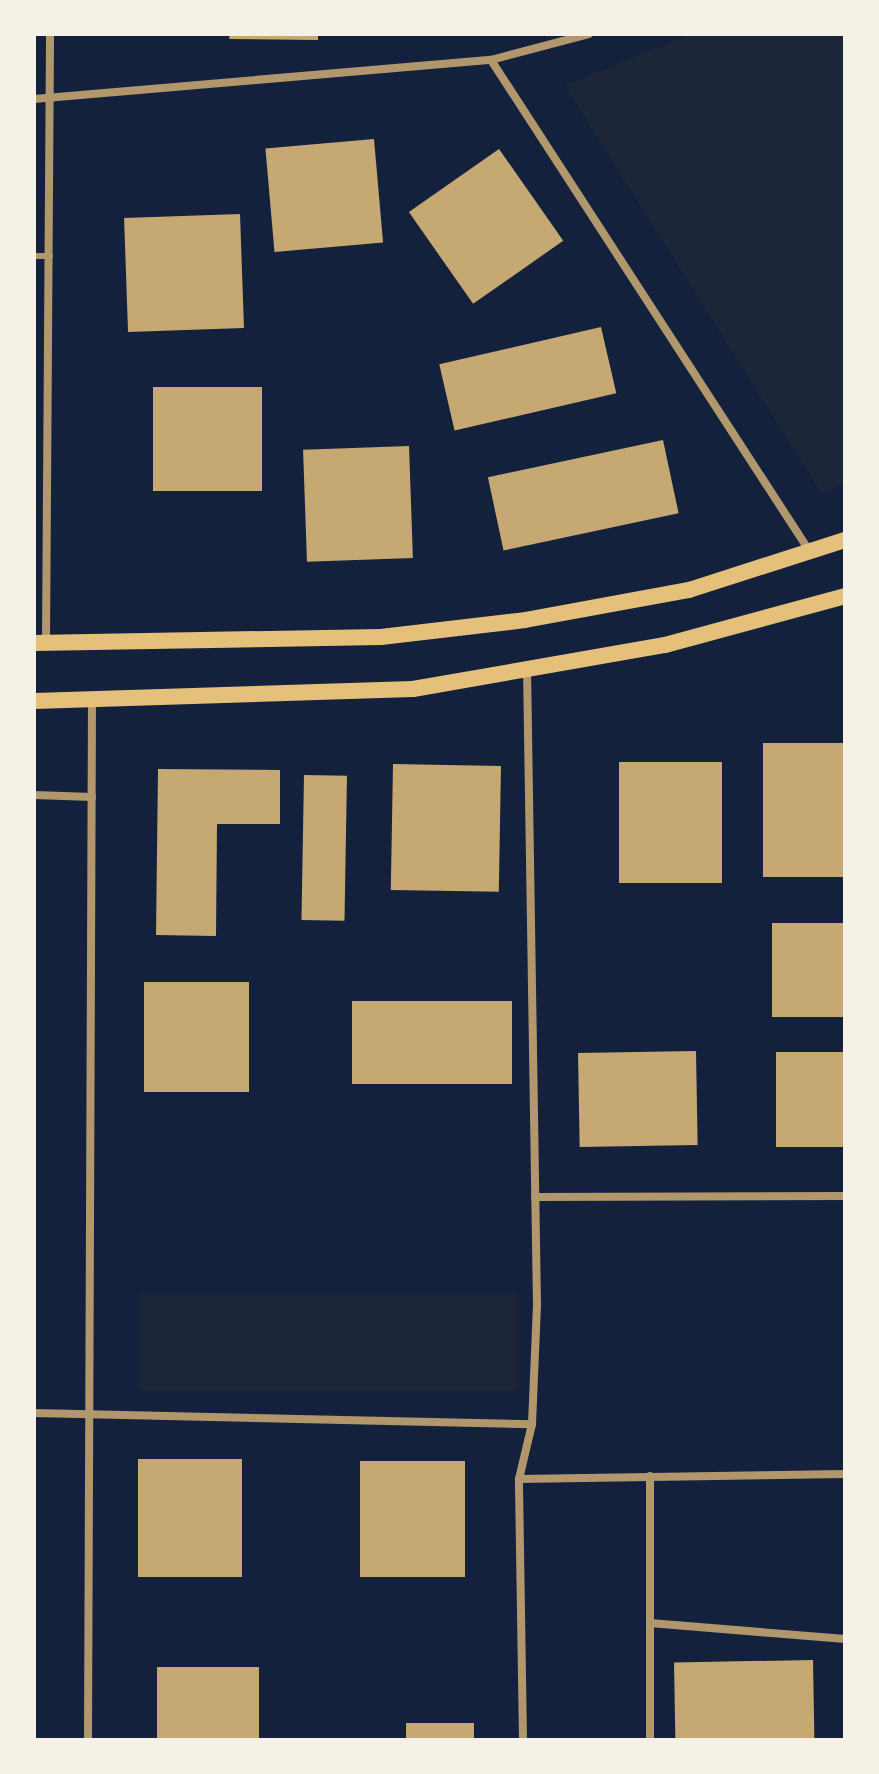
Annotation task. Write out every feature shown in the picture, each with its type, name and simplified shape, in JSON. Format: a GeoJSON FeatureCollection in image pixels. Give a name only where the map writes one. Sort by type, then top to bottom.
{"type":"FeatureCollection","features":[{"type":"Feature","properties":{"kind":"main road"},"geometry":{"type":"LineString","coordinates":[[40,642],[381,637],[525,620],[689,590],[845,540]]}},
{"type":"Feature","properties":{"kind":"main road"},"geometry":{"type":"LineString","coordinates":[[34,701],[413,689],[665,645],[845,596]]}},
{"type":"Feature","properties":{"kind":"street"},"geometry":{"type":"LineString","coordinates":[[40,642],[50,256],[50,34]]}},
{"type":"Feature","properties":{"kind":"street"},"geometry":{"type":"LineString","coordinates":[[34,99],[52,100],[491,60],[589,34]]}},
{"type":"Feature","properties":{"kind":"street"},"geometry":{"type":"LineString","coordinates":[[491,60],[810,552]]}},
{"type":"Feature","properties":{"kind":"street"},"geometry":{"type":"LineString","coordinates":[[523,1740],[519,1479],[532,1424],[535,1197],[527,669]]}},
{"type":"Feature","properties":{"kind":"street"},"geometry":{"type":"LineString","coordinates":[[88,1740],[92,699]]}},
{"type":"Feature","properties":{"kind":"street"},"geometry":{"type":"LineString","coordinates":[[34,795],[92,797]]}},
{"type":"Feature","properties":{"kind":"street"},"geometry":{"type":"LineString","coordinates":[[535,1197],[845,1196]]}},
{"type":"Feature","properties":{"kind":"street"},"geometry":{"type":"LineString","coordinates":[[34,1413],[532,1424]]}},
{"type":"Feature","properties":{"kind":"street"},"geometry":{"type":"LineString","coordinates":[[519,1479],[845,1474]]}},
{"type":"Feature","properties":{"kind":"street"},"geometry":{"type":"LineString","coordinates":[[650,1476],[650,1740]]}},
{"type":"Feature","properties":{"kind":"street"},"geometry":{"type":"LineString","coordinates":[[650,1623],[845,1639]]}},
{"type":"Feature","properties":{"kind":"lane"},"geometry":{"type":"LineString","coordinates":[[34,256],[50,256]]}},
{"type":"Feature","properties":{"kind":"shaded area"},"geometry":{"type":"Polygon","coordinates":[[[690,34],[845,34],[845,482],[822,494],[565,86],[690,34]]]}},
{"type":"Feature","properties":{"kind":"shaded area"},"geometry":{"type":"Polygon","coordinates":[[[139,1294],[517,1294],[517,1391],[139,1391],[139,1294]]]}},
{"type":"Feature","properties":{"kind":"building"},"geometry":{"type":"Polygon","coordinates":[[[230,34],[318,34],[318,40],[229,39],[230,34]]]}},
{"type":"Feature","properties":{"kind":"building"},"geometry":{"type":"Polygon","coordinates":[[[374,139],[383,243],[274,252],[265,148],[374,139]]]}},
{"type":"Feature","properties":{"kind":"building"},"geometry":{"type":"Polygon","coordinates":[[[499,149],[563,241],[473,304],[409,212],[499,149]]]}},
{"type":"Feature","properties":{"kind":"building"},"geometry":{"type":"Polygon","coordinates":[[[240,214],[244,328],[128,332],[124,218],[240,214]]]}},
{"type":"Feature","properties":{"kind":"building"},"geometry":{"type":"Polygon","coordinates":[[[601,327],[616,393],[455,431],[439,364],[601,327]]]}},
{"type":"Feature","properties":{"kind":"building"},"geometry":{"type":"Polygon","coordinates":[[[153,387],[262,387],[262,491],[153,491],[153,387]]]}},
{"type":"Feature","properties":{"kind":"building"},"geometry":{"type":"Polygon","coordinates":[[[663,440],[679,513],[504,551],[488,477],[663,440]]]}},
{"type":"Feature","properties":{"kind":"building"},"geometry":{"type":"Polygon","coordinates":[[[409,446],[413,558],[307,562],[303,450],[409,446]]]}},
{"type":"Feature","properties":{"kind":"building"},"geometry":{"type":"Polygon","coordinates":[[[763,743],[845,743],[845,877],[763,877],[763,743]]]}},
{"type":"Feature","properties":{"kind":"building"},"geometry":{"type":"Polygon","coordinates":[[[619,762],[722,762],[722,883],[619,883],[619,762]]]}},
{"type":"Feature","properties":{"kind":"building"},"geometry":{"type":"Polygon","coordinates":[[[393,764],[501,766],[499,892],[391,890],[393,764]]]}},
{"type":"Feature","properties":{"kind":"building"},"geometry":{"type":"Polygon","coordinates":[[[158,769],[280,770],[280,824],[217,824],[216,936],[156,935],[158,769]]]}},
{"type":"Feature","properties":{"kind":"building"},"geometry":{"type":"Polygon","coordinates":[[[304,775],[347,776],[344,921],[301,920],[304,775]]]}},
{"type":"Feature","properties":{"kind":"building"},"geometry":{"type":"Polygon","coordinates":[[[772,923],[845,923],[845,1017],[772,1017],[772,923]]]}},
{"type":"Feature","properties":{"kind":"building"},"geometry":{"type":"Polygon","coordinates":[[[144,982],[249,982],[249,1092],[144,1092],[144,982]]]}},
{"type":"Feature","properties":{"kind":"building"},"geometry":{"type":"Polygon","coordinates":[[[352,1001],[512,1001],[512,1084],[352,1084],[352,1001]]]}},
{"type":"Feature","properties":{"kind":"building"},"geometry":{"type":"Polygon","coordinates":[[[696,1051],[698,1145],[580,1147],[578,1053],[696,1051]]]}},
{"type":"Feature","properties":{"kind":"building"},"geometry":{"type":"Polygon","coordinates":[[[776,1052],[845,1052],[845,1147],[776,1147],[776,1052]]]}},
{"type":"Feature","properties":{"kind":"building"},"geometry":{"type":"Polygon","coordinates":[[[138,1459],[242,1459],[242,1577],[138,1577],[138,1459]]]}},
{"type":"Feature","properties":{"kind":"building"},"geometry":{"type":"Polygon","coordinates":[[[360,1461],[465,1461],[465,1577],[360,1577],[360,1461]]]}},
{"type":"Feature","properties":{"kind":"building"},"geometry":{"type":"Polygon","coordinates":[[[813,1660],[814,1740],[675,1740],[674,1662],[813,1660]]]}},
{"type":"Feature","properties":{"kind":"building"},"geometry":{"type":"Polygon","coordinates":[[[157,1667],[259,1667],[259,1740],[157,1740],[157,1667]]]}},
{"type":"Feature","properties":{"kind":"building"},"geometry":{"type":"Polygon","coordinates":[[[406,1723],[474,1723],[474,1740],[406,1740],[406,1723]]]}}]}
